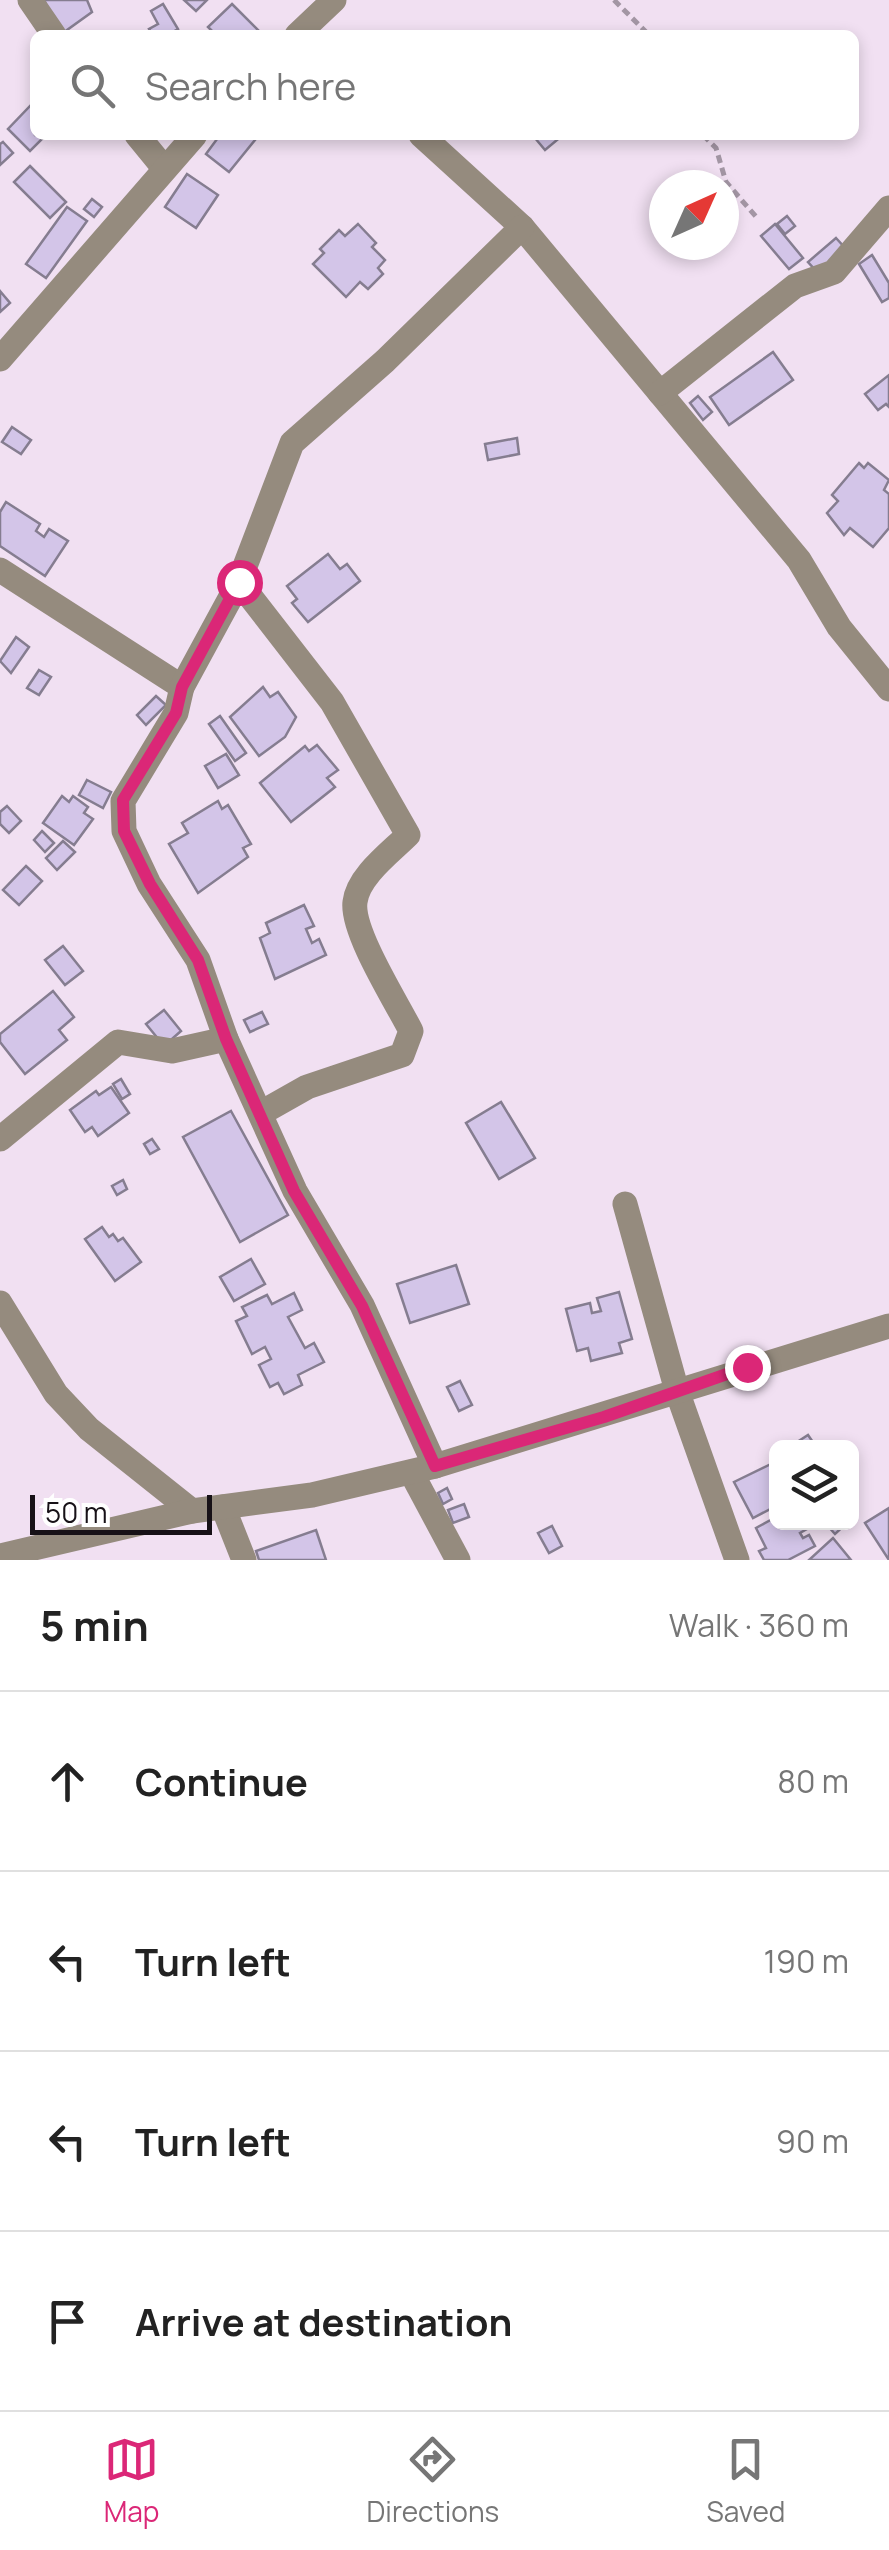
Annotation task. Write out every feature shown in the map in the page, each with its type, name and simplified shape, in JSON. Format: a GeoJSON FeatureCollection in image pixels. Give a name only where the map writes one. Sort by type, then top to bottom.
{"type":"FeatureCollection","features":[{"type":"Feature","properties":{"kind":"street"},"geometry":{"type":"LineString","coordinates":[[30,0],[51,30]]}},
{"type":"Feature","properties":{"kind":"street"},"geometry":{"type":"LineString","coordinates":[[309,30],[334,0]]}},
{"type":"Feature","properties":{"kind":"street"},"geometry":{"type":"LineString","coordinates":[[141,140],[164,168]]}},
{"type":"Feature","properties":{"kind":"street"},"geometry":{"type":"LineString","coordinates":[[0,359],[190,140]]}},
{"type":"Feature","properties":{"kind":"street"},"geometry":{"type":"LineString","coordinates":[[426,140],[522,227],[800,560],[839,628],[889,688]]}},
{"type":"Feature","properties":{"kind":"street"},"geometry":{"type":"LineString","coordinates":[[660,393],[795,286],[834,272],[889,208]]}},
{"type":"Feature","properties":{"kind":"street"},"geometry":{"type":"LineString","coordinates":[[458,1560],[362,1306],[294,1191],[226,1039],[198,960],[150,884],[124,831],[123,800],[176,713],[182,687],[239,582],[292,444],[385,362],[522,227]]}},
{"type":"Feature","properties":{"kind":"street"},"geometry":{"type":"LineString","coordinates":[[0,570],[182,687]]}},
{"type":"Feature","properties":{"kind":"street"},"geometry":{"type":"LineString","coordinates":[[239,582],[332,702],[408,835],[370,872],[355,901],[359,925],[411,1030],[402,1055],[306,1087],[261,1113]]}},
{"type":"Feature","properties":{"kind":"street"},"geometry":{"type":"LineString","coordinates":[[0,1139],[118,1042],[172,1051],[226,1039]]}},
{"type":"Feature","properties":{"kind":"street"},"geometry":{"type":"LineString","coordinates":[[625,1204],[677,1391],[737,1560]]}},
{"type":"Feature","properties":{"kind":"street"},"geometry":{"type":"LineString","coordinates":[[0,1303],[56,1394],[89,1429],[192,1511]]}},
{"type":"Feature","properties":{"kind":"street"},"geometry":{"type":"LineString","coordinates":[[0,1556],[192,1511],[312,1495],[423,1469],[889,1326]]}},
{"type":"Feature","properties":{"kind":"street"},"geometry":{"type":"LineString","coordinates":[[223,1507],[244,1560]]}},
{"type":"Feature","properties":{"kind":"path"},"geometry":{"type":"LineString","coordinates":[[614,0],[645,30]]}},
{"type":"Feature","properties":{"kind":"path"},"geometry":{"type":"LineString","coordinates":[[708,140],[716,148],[726,182],[758,218]]}},
{"type":"Feature","properties":{"kind":"building"},"geometry":{"type":"Polygon","coordinates":[[[44,0],[87,0],[92,12],[67,30],[58,30],[44,0]]]}},
{"type":"Feature","properties":{"kind":"building"},"geometry":{"type":"Polygon","coordinates":[[[184,0],[207,0],[196,11],[184,0]]]}},
{"type":"Feature","properties":{"kind":"building"},"geometry":{"type":"Polygon","coordinates":[[[163,4],[178,29],[150,30],[158,24],[151,11],[163,4]]]}},
{"type":"Feature","properties":{"kind":"building"},"geometry":{"type":"Polygon","coordinates":[[[232,4],[258,30],[211,30],[208,27],[232,4]]]}},
{"type":"Feature","properties":{"kind":"building"},"geometry":{"type":"Polygon","coordinates":[[[30,106],[30,140],[41,140],[30,151],[8,129],[30,106]]]}},
{"type":"Feature","properties":{"kind":"building"},"geometry":{"type":"Polygon","coordinates":[[[216,140],[255,140],[229,172],[206,154],[216,140]]]}},
{"type":"Feature","properties":{"kind":"building"},"geometry":{"type":"Polygon","coordinates":[[[537,140],[557,140],[545,150],[537,140]]]}},
{"type":"Feature","properties":{"kind":"building"},"geometry":{"type":"Polygon","coordinates":[[[3,142],[13,153],[0,165],[0,144],[3,142]]]}},
{"type":"Feature","properties":{"kind":"building"},"geometry":{"type":"Polygon","coordinates":[[[30,166],[66,202],[50,218],[14,182],[30,166]]]}},
{"type":"Feature","properties":{"kind":"building"},"geometry":{"type":"Polygon","coordinates":[[[187,174],[218,195],[196,228],[165,207],[187,174]]]}},
{"type":"Feature","properties":{"kind":"building"},"geometry":{"type":"Polygon","coordinates":[[[92,199],[102,207],[94,217],[84,209],[92,199]]]}},
{"type":"Feature","properties":{"kind":"building"},"geometry":{"type":"Polygon","coordinates":[[[67,207],[87,221],[46,278],[26,264],[67,207]]]}},
{"type":"Feature","properties":{"kind":"building"},"geometry":{"type":"Polygon","coordinates":[[[787,216],[795,226],[785,234],[777,224],[787,216]]]}},
{"type":"Feature","properties":{"kind":"building"},"geometry":{"type":"Polygon","coordinates":[[[358,224],[385,260],[378,268],[383,274],[368,289],[360,282],[346,297],[313,264],[324,253],[320,249],[339,230],[345,236],[358,224]]]}},
{"type":"Feature","properties":{"kind":"building"},"geometry":{"type":"Polygon","coordinates":[[[775,224],[803,258],[789,269],[761,236],[775,224]]]}},
{"type":"Feature","properties":{"kind":"building"},"geometry":{"type":"Polygon","coordinates":[[[836,238],[846,249],[818,273],[808,262],[836,238]]]}},
{"type":"Feature","properties":{"kind":"building"},"geometry":{"type":"Polygon","coordinates":[[[872,255],[889,283],[889,298],[882,302],[859,264],[872,255]]]}},
{"type":"Feature","properties":{"kind":"building"},"geometry":{"type":"Polygon","coordinates":[[[0,291],[10,303],[0,312],[0,291]]]}},
{"type":"Feature","properties":{"kind":"building"},"geometry":{"type":"Polygon","coordinates":[[[773,352],[793,380],[729,425],[710,397],[773,352]]]}},
{"type":"Feature","properties":{"kind":"building"},"geometry":{"type":"Polygon","coordinates":[[[889,375],[889,407],[886,404],[878,410],[865,394],[889,375]]]}},
{"type":"Feature","properties":{"kind":"building"},"geometry":{"type":"Polygon","coordinates":[[[698,396],[712,412],[703,420],[690,403],[698,396]]]}},
{"type":"Feature","properties":{"kind":"building"},"geometry":{"type":"Polygon","coordinates":[[[12,427],[31,440],[21,454],[2,442],[12,427]]]}},
{"type":"Feature","properties":{"kind":"building"},"geometry":{"type":"Polygon","coordinates":[[[517,438],[519,454],[488,460],[485,444],[517,438]]]}},
{"type":"Feature","properties":{"kind":"building"},"geometry":{"type":"Polygon","coordinates":[[[859,463],[864,468],[868,463],[889,480],[884,490],[889,494],[889,528],[873,547],[850,528],[844,535],[827,513],[838,501],[832,495],[859,463]]]}},
{"type":"Feature","properties":{"kind":"building"},"geometry":{"type":"Polygon","coordinates":[[[6,502],[40,524],[36,531],[44,537],[49,529],[68,541],[45,576],[0,546],[0,512],[6,502]]]}},
{"type":"Feature","properties":{"kind":"building"},"geometry":{"type":"Polygon","coordinates":[[[328,554],[340,569],[347,564],[360,581],[308,622],[292,603],[297,599],[287,586],[328,554]]]}},
{"type":"Feature","properties":{"kind":"building"},"geometry":{"type":"Polygon","coordinates":[[[16,637],[29,647],[11,673],[0,661],[16,637]]]}},
{"type":"Feature","properties":{"kind":"building"},"geometry":{"type":"Polygon","coordinates":[[[39,670],[51,677],[39,695],[27,688],[39,670]]]}},
{"type":"Feature","properties":{"kind":"building"},"geometry":{"type":"Polygon","coordinates":[[[263,687],[270,697],[278,692],[296,717],[285,737],[259,756],[230,717],[263,687]]]}},
{"type":"Feature","properties":{"kind":"building"},"geometry":{"type":"Polygon","coordinates":[[[156,696],[166,705],[146,725],[137,715],[156,696]]]}},
{"type":"Feature","properties":{"kind":"building"},"geometry":{"type":"Polygon","coordinates":[[[220,716],[246,753],[235,761],[209,724],[220,716]]]}},
{"type":"Feature","properties":{"kind":"building"},"geometry":{"type":"Polygon","coordinates":[[[317,745],[338,770],[327,778],[335,787],[291,822],[260,783],[305,746],[309,751],[317,745]]]}},
{"type":"Feature","properties":{"kind":"building"},"geometry":{"type":"Polygon","coordinates":[[[226,754],[239,775],[218,788],[205,766],[226,754]]]}},
{"type":"Feature","properties":{"kind":"building"},"geometry":{"type":"Polygon","coordinates":[[[87,780],[111,792],[103,808],[79,795],[87,780]]]}},
{"type":"Feature","properties":{"kind":"building"},"geometry":{"type":"Polygon","coordinates":[[[62,796],[69,802],[73,796],[88,807],[84,813],[93,819],[74,845],[43,823],[62,796]]]}},
{"type":"Feature","properties":{"kind":"building"},"geometry":{"type":"Polygon","coordinates":[[[218,801],[222,809],[228,805],[251,844],[243,848],[248,857],[198,893],[169,844],[188,833],[182,823],[218,801]]]}},
{"type":"Feature","properties":{"kind":"building"},"geometry":{"type":"Polygon","coordinates":[[[7,806],[21,821],[9,833],[0,824],[0,812],[7,806]]]}},
{"type":"Feature","properties":{"kind":"building"},"geometry":{"type":"Polygon","coordinates":[[[42,831],[54,843],[45,852],[34,840],[42,831]]]}},
{"type":"Feature","properties":{"kind":"building"},"geometry":{"type":"Polygon","coordinates":[[[63,841],[75,852],[57,870],[46,858],[63,841]]]}},
{"type":"Feature","properties":{"kind":"building"},"geometry":{"type":"Polygon","coordinates":[[[26,866],[42,881],[19,905],[3,890],[26,866]]]}},
{"type":"Feature","properties":{"kind":"building"},"geometry":{"type":"Polygon","coordinates":[[[304,905],[314,926],[306,929],[312,943],[319,939],[326,955],[275,979],[260,938],[270,933],[266,923],[304,905]]]}},
{"type":"Feature","properties":{"kind":"building"},"geometry":{"type":"Polygon","coordinates":[[[63,946],[83,971],[65,985],[45,960],[63,946]]]}},
{"type":"Feature","properties":{"kind":"building"},"geometry":{"type":"Polygon","coordinates":[[[53,991],[74,1017],[59,1030],[67,1040],[25,1074],[0,1042],[0,1034],[53,991]]]}},
{"type":"Feature","properties":{"kind":"building"},"geometry":{"type":"Polygon","coordinates":[[[164,1010],[181,1031],[164,1046],[146,1024],[164,1010]]]}},
{"type":"Feature","properties":{"kind":"building"},"geometry":{"type":"Polygon","coordinates":[[[262,1012],[268,1024],[250,1032],[244,1020],[262,1012]]]}},
{"type":"Feature","properties":{"kind":"building"},"geometry":{"type":"Polygon","coordinates":[[[121,1079],[130,1094],[122,1099],[113,1084],[121,1079]]]}},
{"type":"Feature","properties":{"kind":"building"},"geometry":{"type":"Polygon","coordinates":[[[111,1087],[129,1113],[98,1136],[92,1127],[85,1132],[70,1110],[96,1091],[99,1095],[111,1087]]]}},
{"type":"Feature","properties":{"kind":"building"},"geometry":{"type":"Polygon","coordinates":[[[501,1102],[535,1158],[499,1179],[466,1123],[501,1102]]]}},
{"type":"Feature","properties":{"kind":"building"},"geometry":{"type":"Polygon","coordinates":[[[231,1111],[288,1215],[240,1242],[183,1137],[231,1111]]]}},
{"type":"Feature","properties":{"kind":"building"},"geometry":{"type":"Polygon","coordinates":[[[152,1139],[159,1149],[150,1154],[144,1144],[152,1139]]]}},
{"type":"Feature","properties":{"kind":"building"},"geometry":{"type":"Polygon","coordinates":[[[123,1180],[127,1189],[117,1195],[112,1186],[123,1180]]]}},
{"type":"Feature","properties":{"kind":"building"},"geometry":{"type":"Polygon","coordinates":[[[102,1227],[109,1237],[113,1234],[118,1241],[123,1238],[141,1262],[115,1281],[85,1239],[102,1227]]]}},
{"type":"Feature","properties":{"kind":"building"},"geometry":{"type":"Polygon","coordinates":[[[251,1259],[265,1284],[234,1301],[220,1277],[251,1259]]]}},
{"type":"Feature","properties":{"kind":"building"},"geometry":{"type":"Polygon","coordinates":[[[456,1265],[469,1304],[410,1323],[397,1284],[456,1265]]]}},
{"type":"Feature","properties":{"kind":"building"},"geometry":{"type":"Polygon","coordinates":[[[619,1292],[632,1339],[619,1343],[622,1353],[591,1361],[588,1348],[577,1351],[566,1309],[590,1303],[592,1313],[601,1311],[597,1298],[619,1292]]]}},
{"type":"Feature","properties":{"kind":"building"},"geometry":{"type":"Polygon","coordinates":[[[294,1293],[302,1310],[288,1317],[305,1348],[314,1343],[324,1362],[298,1375],[302,1385],[284,1394],[278,1383],[270,1387],[259,1365],[271,1359],[265,1347],[252,1354],[236,1321],[247,1316],[242,1307],[267,1295],[272,1304],[294,1293]]]}},
{"type":"Feature","properties":{"kind":"building"},"geometry":{"type":"Polygon","coordinates":[[[460,1381],[472,1405],[459,1411],[447,1387],[460,1381]]]}},
{"type":"Feature","properties":{"kind":"building"},"geometry":{"type":"Polygon","coordinates":[[[769,1465],[769,1510],[753,1518],[734,1482],[769,1465]]]}},
{"type":"Feature","properties":{"kind":"building"},"geometry":{"type":"Polygon","coordinates":[[[447,1488],[452,1499],[443,1504],[438,1493],[447,1488]]]}},
{"type":"Feature","properties":{"kind":"building"},"geometry":{"type":"Polygon","coordinates":[[[464,1504],[469,1517],[453,1523],[448,1510],[464,1504]]]}},
{"type":"Feature","properties":{"kind":"building"},"geometry":{"type":"Polygon","coordinates":[[[889,1508],[889,1560],[865,1523],[889,1508]]]}},
{"type":"Feature","properties":{"kind":"building"},"geometry":{"type":"Polygon","coordinates":[[[769,1521],[769,1530],[805,1530],[800,1533],[803,1538],[809,1535],[815,1546],[788,1560],[764,1560],[759,1551],[766,1548],[756,1528],[769,1521]]]}},
{"type":"Feature","properties":{"kind":"building"},"geometry":{"type":"Polygon","coordinates":[[[552,1526],[562,1546],[549,1553],[538,1533],[552,1526]]]}},
{"type":"Feature","properties":{"kind":"building"},"geometry":{"type":"Polygon","coordinates":[[[316,1530],[326,1560],[259,1560],[256,1551],[316,1530]]]}},
{"type":"Feature","properties":{"kind":"building"},"geometry":{"type":"Polygon","coordinates":[[[833,1538],[851,1560],[809,1560],[833,1538]]]}},
{"type":"Feature","properties":{"kind":"route"},"geometry":{"type":"LineString","coordinates":[[239,582],[182,687],[176,713],[130,784],[123,800],[124,831],[150,884],[198,960],[226,1039],[294,1191],[362,1306],[435,1466],[604,1417],[747,1367]]}}]}
